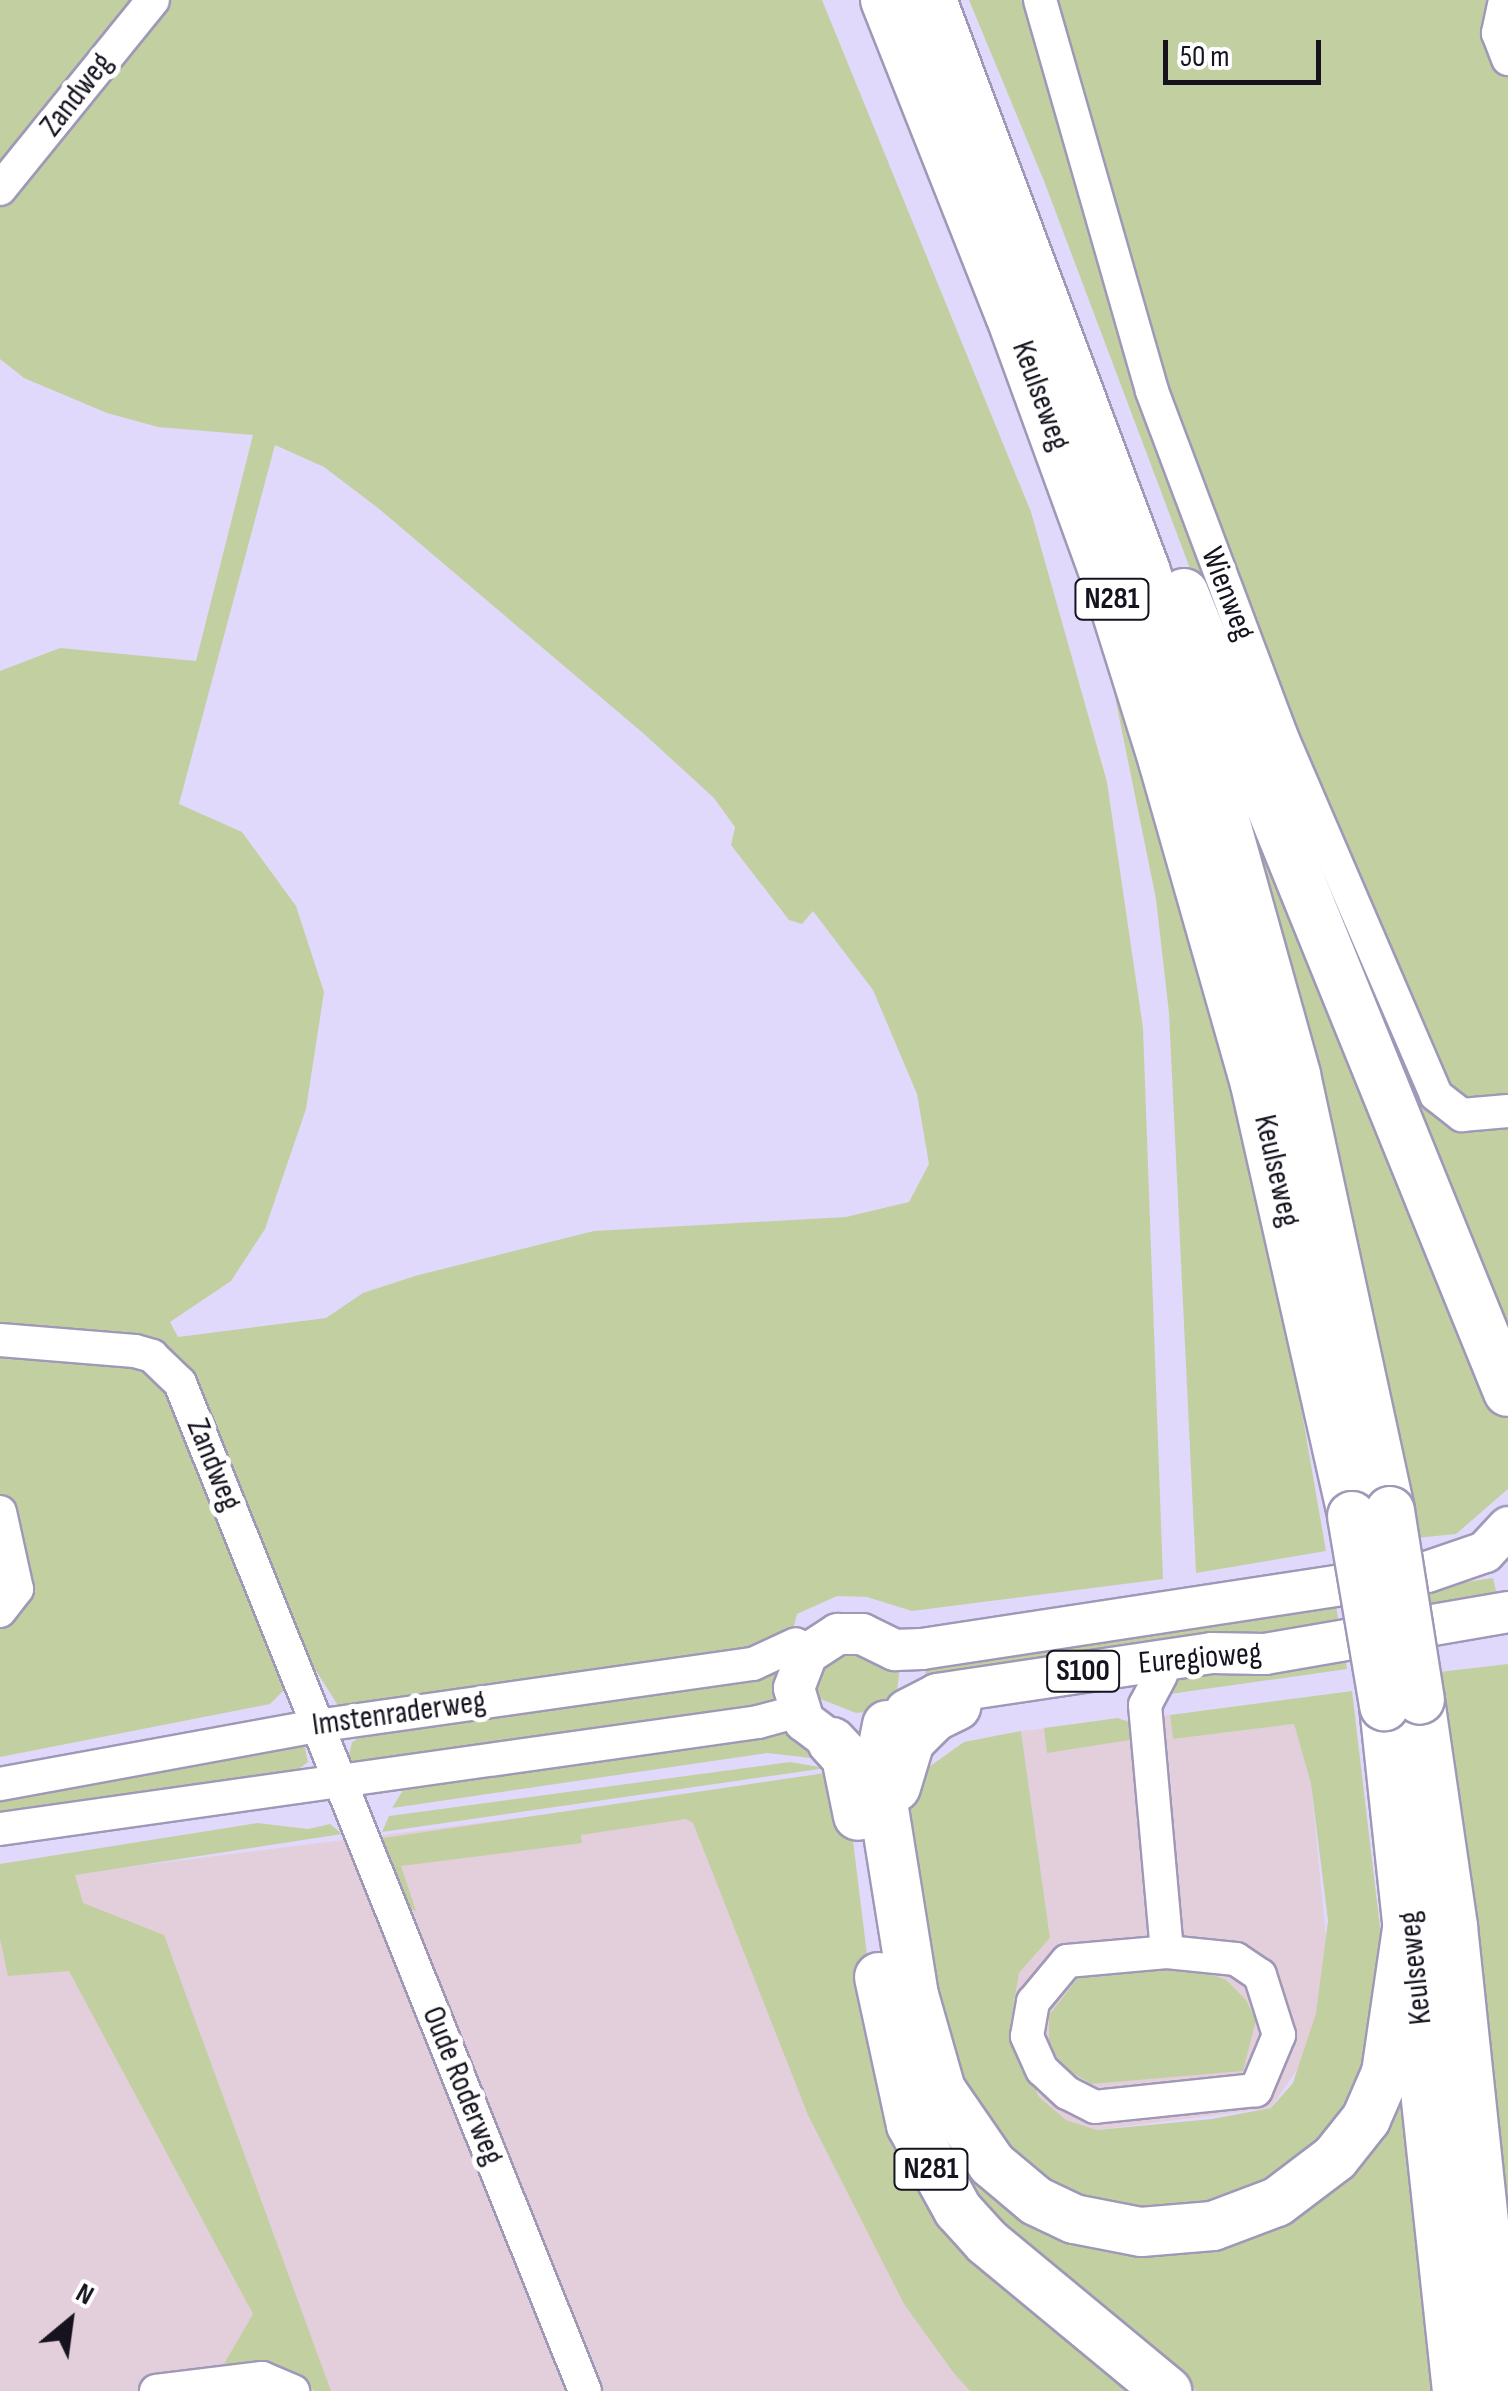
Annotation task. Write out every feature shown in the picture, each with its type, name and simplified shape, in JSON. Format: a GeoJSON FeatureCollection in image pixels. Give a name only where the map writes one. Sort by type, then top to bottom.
{"type":"FeatureCollection","features":[{"type":"Feature","properties":{"kind":"highway","name":"Keulseweg"},"geometry":{"type":"LineString","coordinates":[[885,0],[1010,314],[1152,725],[1256,1084],[1371,1513]]}},
{"type":"Feature","properties":{"kind":"highway","name":"Keulseweg"},"geometry":{"type":"LineString","coordinates":[[932,0],[1145,569],[1258,927],[1324,1195],[1402,1703],[1453,1927],[1502,2391]]}},
{"type":"Feature","properties":{"kind":"highway","name":"N281"},"geometry":{"type":"LineString","coordinates":[[1042,286],[1164,544],[1508,1392]]}},
{"type":"Feature","properties":{"kind":"highway","name":"Keulseweg"},"geometry":{"type":"LineString","coordinates":[[1402,1703],[1410,1908],[1456,2391]]}},
{"type":"Feature","properties":{"kind":"highway","name":"N281"},"geometry":{"type":"LineString","coordinates":[[890,1844],[898,1818],[897,1776],[910,1742],[934,1716],[957,1706]]}},
{"type":"Feature","properties":{"kind":"highway","name":"N281"},"geometry":{"type":"LineString","coordinates":[[896,1718],[878,1760],[921,2027],[956,2118],[992,2164],[1036,2201],[1074,2219],[1128,2230],[1176,2232],[1236,2220],[1277,2202],[1336,2158],[1366,2119],[1386,2073],[1410,1908]]}},
{"type":"Feature","properties":{"kind":"highway","name":"N281"},"geometry":{"type":"LineString","coordinates":[[814,1727],[852,1779],[894,2066],[933,2172],[986,2242],[1167,2391]]}},
{"type":"Feature","properties":{"kind":"main road","name":"Euregioweg"},"geometry":{"type":"LineString","coordinates":[[904,1642],[967,1638],[1427,1572],[1506,1545]]}},
{"type":"Feature","properties":{"kind":"main road","name":"S100"},"geometry":{"type":"LineString","coordinates":[[1506,1545],[1502,1580],[1508,1610]]}},
{"type":"Feature","properties":{"kind":"main road","name":"Euregioweg"},"geometry":{"type":"LineString","coordinates":[[896,1718],[937,1694],[1212,1653],[1266,1654],[1438,1628],[1508,1610]]}},
{"type":"Feature","properties":{"kind":"main road"},"geometry":{"type":"LineString","coordinates":[[796,1644],[817,1624],[844,1615],[873,1618],[904,1642],[916,1687],[896,1718]]}},
{"type":"Feature","properties":{"kind":"main road","name":"Euregioweg"},"geometry":{"type":"LineString","coordinates":[[1438,1628],[1508,1626]]}},
{"type":"Feature","properties":{"kind":"main road"},"geometry":{"type":"LineString","coordinates":[[814,1727],[796,1676],[807,1654],[826,1638],[862,1634],[904,1642]]}},
{"type":"Feature","properties":{"kind":"main road","name":"S100"},"geometry":{"type":"LineString","coordinates":[[957,1706],[1140,1688],[1266,1654]]}},
{"type":"Feature","properties":{"kind":"main road","name":"S100"},"geometry":{"type":"LineString","coordinates":[[814,1727],[854,1730],[896,1718]]}},
{"type":"Feature","properties":{"kind":"street","name":"Zandweg"},"geometry":{"type":"LineString","coordinates":[[0,189],[153,0]]}},
{"type":"Feature","properties":{"kind":"street","name":"Wienweg"},"geometry":{"type":"LineString","coordinates":[[1040,0],[1152,391],[1289,755],[1436,1096],[1470,1116],[1508,1110]]}},
{"type":"Feature","properties":{"kind":"street"},"geometry":{"type":"LineString","coordinates":[[1505,0],[1498,33],[1508,59]]}},
{"type":"Feature","properties":{"kind":"street","name":"Zandweg"},"geometry":{"type":"LineString","coordinates":[[0,1340],[136,1351],[167,1367],[216,1468],[338,1782]]}},
{"type":"Feature","properties":{"kind":"street"},"geometry":{"type":"LineString","coordinates":[[0,1512],[17,1589],[0,1610]]}},
{"type":"Feature","properties":{"kind":"street","name":"Imstenraderweg"},"geometry":{"type":"LineString","coordinates":[[0,1784],[316,1726],[753,1664],[796,1644]]}},
{"type":"Feature","properties":{"kind":"street"},"geometry":{"type":"LineString","coordinates":[[1140,1688],[1167,1952]]}},
{"type":"Feature","properties":{"kind":"street","name":"Imstenraderweg"},"geometry":{"type":"LineString","coordinates":[[0,1830],[758,1722],[814,1727]]}},
{"type":"Feature","properties":{"kind":"street","name":"Oude Roderweg"},"geometry":{"type":"LineString","coordinates":[[338,1782],[585,2391]]}},
{"type":"Feature","properties":{"kind":"street"},"geometry":{"type":"LineString","coordinates":[[1167,1952],[1236,1959],[1260,1975],[1278,2035],[1256,2090],[1095,2106],[1067,2093],[1042,2070],[1027,2036],[1033,2002],[1067,1961],[1167,1952]]}},
{"type":"Feature","properties":{"kind":"street"},"geometry":{"type":"LineString","coordinates":[[156,2391],[262,2378],[293,2391]]}},
{"type":"Feature","properties":{"kind":"shaded area"},"geometry":{"type":"Polygon","coordinates":[[[1170,1715],[1173,1739],[1294,1724],[1311,1784],[1328,1959],[1306,2056],[1271,2108],[1097,2130],[1066,2120],[1038,2097],[1009,2033],[1019,1973],[1050,1938],[1021,1731],[1170,1715]]]}},
{"type":"Feature","properties":{"kind":"shaded area"},"geometry":{"type":"Polygon","coordinates":[[[769,1787],[1023,2391],[0,2391],[0,1883],[769,1787]]]}},
{"type":"Feature","properties":{"kind":"green space"},"geometry":{"type":"Polygon","coordinates":[[[0,0],[822,0],[1031,512],[1107,782],[1143,1028],[1163,1579],[912,1611],[867,1597],[837,1596],[797,1614],[792,1633],[775,1646],[339,1707],[296,1639],[188,1372],[0,1335],[0,671],[60,648],[196,661],[253,435],[158,427],[107,413],[24,378],[0,359],[0,0]],[[275,445],[179,804],[242,832],[296,906],[324,992],[306,1109],[265,1229],[231,1281],[170,1322],[178,1337],[326,1318],[363,1293],[415,1276],[594,1231],[846,1217],[909,1202],[929,1164],[917,1094],[873,990],[813,911],[802,924],[789,920],[731,845],[735,827],[714,798],[378,508],[324,467],[275,445]]]}},
{"type":"Feature","properties":{"kind":"green space"},"geometry":{"type":"Polygon","coordinates":[[[969,0],[1496,0],[1489,42],[1508,76],[1508,1351],[1272,786],[1044,181],[969,0]]]}},
{"type":"Feature","properties":{"kind":"green space"},"geometry":{"type":"Polygon","coordinates":[[[1176,591],[1450,1292],[1508,1420],[1508,1489],[1456,1534],[1416,1538],[1176,591]]]}},
{"type":"Feature","properties":{"kind":"green space"},"geometry":{"type":"Polygon","coordinates":[[[1114,692],[1189,920],[1274,1252],[1326,1551],[1196,1573],[1169,1013],[1156,899],[1114,692]]]}},
{"type":"Feature","properties":{"kind":"green space"},"geometry":{"type":"Polygon","coordinates":[[[0,1346],[60,1350],[162,1373],[287,1667],[283,1691],[270,1704],[0,1757],[0,1346]]]}},
{"type":"Feature","properties":{"kind":"green space"},"geometry":{"type":"Polygon","coordinates":[[[1493,1578],[1499,1604],[1430,1617],[1425,1588],[1493,1578]]]}},
{"type":"Feature","properties":{"kind":"green space"},"geometry":{"type":"Polygon","coordinates":[[[1335,1600],[1340,1630],[926,1683],[925,1661],[1335,1600]]]}},
{"type":"Feature","properties":{"kind":"green space"},"geometry":{"type":"Polygon","coordinates":[[[850,1649],[900,1666],[897,1691],[877,1711],[856,1713],[813,1696],[817,1670],[850,1649]]]}},
{"type":"Feature","properties":{"kind":"green space"},"geometry":{"type":"Polygon","coordinates":[[[1345,1655],[1347,1669],[1163,1695],[1172,1683],[1199,1674],[1345,1655]]]}},
{"type":"Feature","properties":{"kind":"green space"},"geometry":{"type":"Polygon","coordinates":[[[786,1662],[789,1701],[356,1767],[349,1756],[352,1742],[365,1735],[786,1662]]]}},
{"type":"Feature","properties":{"kind":"green space"},"geometry":{"type":"Polygon","coordinates":[[[1508,1664],[1508,2297],[1439,1672],[1508,1664]]]}},
{"type":"Feature","properties":{"kind":"green space"},"geometry":{"type":"Polygon","coordinates":[[[1352,1691],[1386,1978],[1356,2100],[1308,2159],[1227,2201],[1136,2212],[1051,2192],[969,2106],[942,2026],[904,1813],[926,1769],[964,1742],[1021,1731],[1050,1938],[1019,1973],[1009,2033],[1039,2097],[1066,2120],[1097,2130],[1212,2119],[1271,2108],[1293,2083],[1316,2013],[1328,1921],[1311,1784],[1294,1724],[1173,1739],[1170,1715],[1352,1691]]]}},
{"type":"Feature","properties":{"kind":"green space"},"geometry":{"type":"Polygon","coordinates":[[[1118,1718],[1133,1724],[1136,1739],[1047,1753],[1044,1728],[1118,1718]]]}},
{"type":"Feature","properties":{"kind":"green space"},"geometry":{"type":"Polygon","coordinates":[[[779,1733],[801,1735],[820,1759],[767,1753],[392,1808],[405,1787],[779,1733]]]}},
{"type":"Feature","properties":{"kind":"green space"},"geometry":{"type":"Polygon","coordinates":[[[304,1743],[308,1762],[292,1774],[0,1816],[0,1791],[304,1743]]]}},
{"type":"Feature","properties":{"kind":"green space"},"geometry":{"type":"Polygon","coordinates":[[[790,1762],[826,1768],[382,1832],[389,1816],[790,1762]]]}},
{"type":"Feature","properties":{"kind":"green space"},"geometry":{"type":"Polygon","coordinates":[[[832,1772],[849,1808],[875,2020],[915,2160],[1150,2391],[970,2391],[953,2372],[904,2304],[808,2115],[693,1823],[686,1819],[581,1835],[582,1843],[401,1866],[416,1911],[403,1906],[377,1839],[832,1772]]]}},
{"type":"Feature","properties":{"kind":"green space"},"geometry":{"type":"Polygon","coordinates":[[[257,1823],[308,1829],[330,1824],[342,1834],[75,1875],[83,1903],[164,1935],[331,2391],[314,2391],[303,2377],[274,2364],[224,2364],[253,2314],[69,1971],[8,1976],[0,1939],[0,1864],[257,1823]]]}},
{"type":"Feature","properties":{"kind":"green space"},"geometry":{"type":"Polygon","coordinates":[[[1190,1966],[1226,1980],[1246,2000],[1256,2020],[1243,2071],[1091,2084],[1065,2068],[1049,2045],[1049,2015],[1078,1978],[1190,1966]]]}},
{"type":"Feature","properties":{"kind":"green space"},"geometry":{"type":"Polygon","coordinates":[[[910,2025],[1010,2198],[1250,2225],[1399,2053],[1435,2391],[1196,2391],[953,2182],[910,2025]]]}}]}
